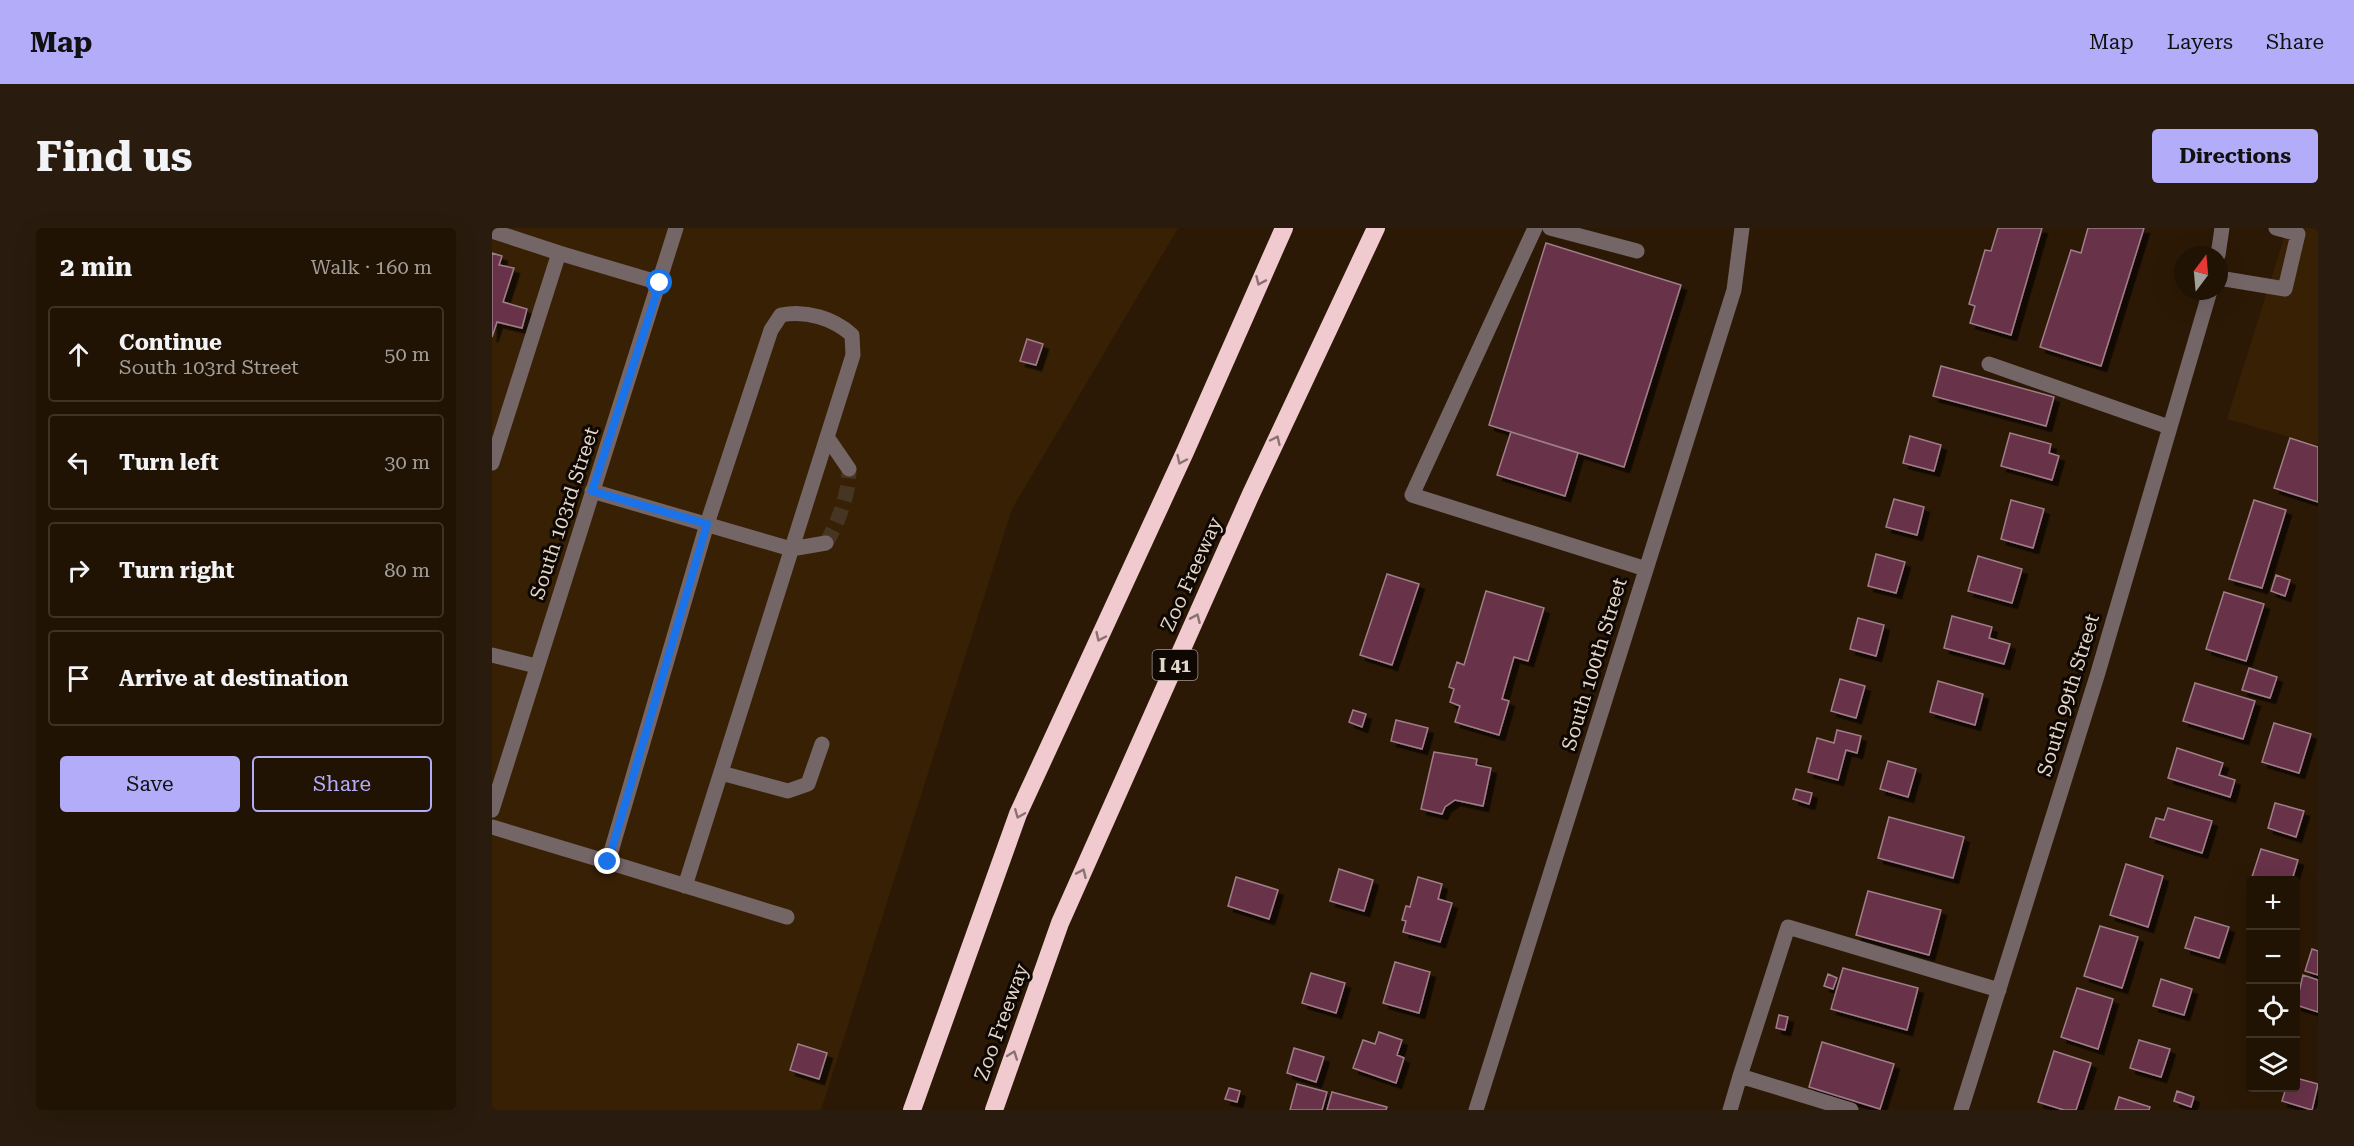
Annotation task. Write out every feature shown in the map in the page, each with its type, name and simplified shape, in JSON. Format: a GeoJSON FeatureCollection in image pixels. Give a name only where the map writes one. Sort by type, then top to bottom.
{"type":"FeatureCollection","features":[{"type":"Feature","properties":{"kind":"highway"},"geometry":{"type":"LineString","coordinates":[[912,1110],[1018,814],[1180,462],[1284,228]]}},
{"type":"Feature","properties":{"kind":"highway","name":"Zoo Freeway"},"geometry":{"type":"LineString","coordinates":[[993,1110],[1060,923],[1256,483],[1376,228]]}},
{"type":"Feature","properties":{"kind":"street","name":"South 103rd Street"},"geometry":{"type":"LineString","coordinates":[[492,810],[676,228]]}},
{"type":"Feature","properties":{"kind":"street"},"geometry":{"type":"LineString","coordinates":[[1535,228],[1412,495],[1646,569]]}},
{"type":"Feature","properties":{"kind":"street"},"geometry":{"type":"LineString","coordinates":[[1550,228],[1637,251]]}},
{"type":"Feature","properties":{"kind":"street","name":"South 100th Street"},"geometry":{"type":"LineString","coordinates":[[1476,1110],[1734,290],[1742,228]]}},
{"type":"Feature","properties":{"kind":"street"},"geometry":{"type":"LineString","coordinates":[[2219,246],[2222,228]]}},
{"type":"Feature","properties":{"kind":"street"},"geometry":{"type":"LineString","coordinates":[[2228,280],[2285,290],[2300,231],[2276,228]]}},
{"type":"Feature","properties":{"kind":"street"},"geometry":{"type":"LineString","coordinates":[[492,231],[660,283]]}},
{"type":"Feature","properties":{"kind":"street"},"geometry":{"type":"LineString","coordinates":[[492,463],[559,253]]}},
{"type":"Feature","properties":{"kind":"street","name":"South 99th Street"},"geometry":{"type":"LineString","coordinates":[[1961,1110],[2097,676],[2207,300]]}},
{"type":"Feature","properties":{"kind":"street"},"geometry":{"type":"LineString","coordinates":[[608,862],[707,524],[771,330],[781,315],[799,311],[840,324],[852,335],[853,355],[685,886]]}},
{"type":"Feature","properties":{"kind":"street"},"geometry":{"type":"LineString","coordinates":[[1989,364],[2169,427]]}},
{"type":"Feature","properties":{"kind":"street"},"geometry":{"type":"LineString","coordinates":[[827,437],[849,469]]}},
{"type":"Feature","properties":{"kind":"street"},"geometry":{"type":"LineString","coordinates":[[592,491],[791,549],[825,543]]}},
{"type":"Feature","properties":{"kind":"street"},"geometry":{"type":"LineString","coordinates":[[492,655],[536,666]]}},
{"type":"Feature","properties":{"kind":"street"},"geometry":{"type":"LineString","coordinates":[[721,773],[788,791],[808,784],[822,744]]}},
{"type":"Feature","properties":{"kind":"street"},"geometry":{"type":"LineString","coordinates":[[492,827],[787,917]]}},
{"type":"Feature","properties":{"kind":"street"},"geometry":{"type":"LineString","coordinates":[[1730,1110],[1788,927],[1999,990]]}},
{"type":"Feature","properties":{"kind":"street"},"geometry":{"type":"LineString","coordinates":[[1740,1076],[1851,1110]]}},
{"type":"Feature","properties":{"kind":"shaded area"},"geometry":{"type":"Polygon","coordinates":[[[492,228],[1178,228],[1012,509],[821,1110],[492,1110],[492,228]]]}},
{"type":"Feature","properties":{"kind":"shaded area"},"geometry":{"type":"Polygon","coordinates":[[[2287,228],[2318,228],[2318,445],[2227,419],[2287,228]]]}},
{"type":"Feature","properties":{"kind":"building"},"geometry":{"type":"Polygon","coordinates":[[[1998,228],[2042,228],[2011,335],[1970,323],[1975,306],[1969,304],[1985,250],[1991,251],[1998,228]]]}},
{"type":"Feature","properties":{"kind":"building"},"geometry":{"type":"Polygon","coordinates":[[[2088,228],[2144,228],[2101,366],[2040,347],[2071,250],[2081,253],[2088,228]]]}},
{"type":"Feature","properties":{"kind":"building"},"geometry":{"type":"Polygon","coordinates":[[[1546,243],[1681,285],[1624,467],[1489,425],[1546,243]]]}},
{"type":"Feature","properties":{"kind":"building"},"geometry":{"type":"Polygon","coordinates":[[[492,253],[502,256],[499,265],[514,268],[503,302],[527,309],[522,328],[497,322],[492,337],[492,253]]]}},
{"type":"Feature","properties":{"kind":"building"},"geometry":{"type":"Polygon","coordinates":[[[1027,339],[1043,344],[1036,365],[1020,361],[1027,339]]]}},
{"type":"Feature","properties":{"kind":"building"},"geometry":{"type":"Polygon","coordinates":[[[1941,366],[2054,397],[2046,426],[1933,396],[1941,366]]]}},
{"type":"Feature","properties":{"kind":"building"},"geometry":{"type":"Polygon","coordinates":[[[1511,432],[1578,453],[1565,496],[1497,475],[1511,432]]]}},
{"type":"Feature","properties":{"kind":"building"},"geometry":{"type":"Polygon","coordinates":[[[2010,433],[2051,444],[2049,453],[2059,456],[2052,480],[2001,466],[2010,433]]]}},
{"type":"Feature","properties":{"kind":"building"},"geometry":{"type":"Polygon","coordinates":[[[1910,436],[1941,445],[1934,471],[1903,463],[1910,436]]]}},
{"type":"Feature","properties":{"kind":"building"},"geometry":{"type":"Polygon","coordinates":[[[2290,438],[2318,447],[2318,502],[2274,488],[2290,438]]]}},
{"type":"Feature","properties":{"kind":"building"},"geometry":{"type":"Polygon","coordinates":[[[1894,499],[1924,507],[1917,535],[1886,527],[1894,499]]]}},
{"type":"Feature","properties":{"kind":"building"},"geometry":{"type":"Polygon","coordinates":[[[2011,500],[2044,509],[2033,548],[2001,539],[2011,500]]]}},
{"type":"Feature","properties":{"kind":"building"},"geometry":{"type":"Polygon","coordinates":[[[2254,500],[2286,510],[2262,588],[2229,579],[2254,500]]]}},
{"type":"Feature","properties":{"kind":"building"},"geometry":{"type":"Polygon","coordinates":[[[1876,554],[1905,562],[1896,593],[1868,586],[1876,554]]]}},
{"type":"Feature","properties":{"kind":"building"},"geometry":{"type":"Polygon","coordinates":[[[1978,556],[2022,569],[2012,603],[1968,591],[1978,556]]]}},
{"type":"Feature","properties":{"kind":"building"},"geometry":{"type":"Polygon","coordinates":[[[1387,574],[1419,584],[1392,665],[1360,655],[1387,574]]]}},
{"type":"Feature","properties":{"kind":"building"},"geometry":{"type":"Polygon","coordinates":[[[2276,575],[2290,580],[2285,596],[2271,591],[2276,575]]]}},
{"type":"Feature","properties":{"kind":"building"},"geometry":{"type":"Polygon","coordinates":[[[1486,591],[1544,608],[1528,661],[1514,657],[1502,699],[1509,701],[1499,735],[1455,722],[1460,706],[1450,702],[1454,689],[1449,687],[1457,662],[1464,665],[1486,591]]]}},
{"type":"Feature","properties":{"kind":"building"},"geometry":{"type":"Polygon","coordinates":[[[2224,592],[2264,604],[2246,661],[2206,649],[2224,592]]]}},
{"type":"Feature","properties":{"kind":"building"},"geometry":{"type":"Polygon","coordinates":[[[1952,616],[1992,627],[1989,638],[2010,644],[2004,664],[1944,648],[1952,616]]]}},
{"type":"Feature","properties":{"kind":"building"},"geometry":{"type":"Polygon","coordinates":[[[1858,618],[1884,625],[1876,656],[1850,649],[1858,618]]]}},
{"type":"Feature","properties":{"kind":"building"},"geometry":{"type":"Polygon","coordinates":[[[2249,668],[2277,677],[2270,698],[2242,690],[2249,668]]]}},
{"type":"Feature","properties":{"kind":"building"},"geometry":{"type":"Polygon","coordinates":[[[1840,679],[1865,686],[1856,718],[1831,711],[1840,679]]]}},
{"type":"Feature","properties":{"kind":"building"},"geometry":{"type":"Polygon","coordinates":[[[1938,681],[1983,694],[1975,725],[1930,712],[1938,681]]]}},
{"type":"Feature","properties":{"kind":"building"},"geometry":{"type":"Polygon","coordinates":[[[2195,683],[2255,701],[2243,739],[2183,721],[2195,683]]]}},
{"type":"Feature","properties":{"kind":"building"},"geometry":{"type":"Polygon","coordinates":[[[1353,710],[1366,714],[1362,727],[1349,722],[1353,710]]]}},
{"type":"Feature","properties":{"kind":"building"},"geometry":{"type":"Polygon","coordinates":[[[1396,720],[1428,728],[1422,749],[1391,741],[1396,720]]]}},
{"type":"Feature","properties":{"kind":"building"},"geometry":{"type":"Polygon","coordinates":[[[2274,723],[2311,734],[2299,773],[2262,762],[2274,723]]]}},
{"type":"Feature","properties":{"kind":"building"},"geometry":{"type":"Polygon","coordinates":[[[1837,730],[1861,736],[1857,753],[1846,750],[1838,780],[1808,772],[1817,738],[1834,743],[1837,730]]]}},
{"type":"Feature","properties":{"kind":"building"},"geometry":{"type":"Polygon","coordinates":[[[2177,748],[2223,763],[2219,775],[2235,780],[2230,797],[2168,778],[2177,748]]]}},
{"type":"Feature","properties":{"kind":"building"},"geometry":{"type":"Polygon","coordinates":[[[1434,752],[1477,759],[1476,765],[1491,768],[1483,806],[1455,800],[1445,807],[1442,814],[1421,809],[1434,752]]]}},
{"type":"Feature","properties":{"kind":"building"},"geometry":{"type":"Polygon","coordinates":[[[1888,761],[1916,769],[1908,797],[1880,789],[1888,761]]]}},
{"type":"Feature","properties":{"kind":"building"},"geometry":{"type":"Polygon","coordinates":[[[1796,789],[1812,793],[1809,804],[1793,799],[1796,789]]]}},
{"type":"Feature","properties":{"kind":"building"},"geometry":{"type":"Polygon","coordinates":[[[2275,803],[2304,811],[2296,837],[2268,828],[2275,803]]]}},
{"type":"Feature","properties":{"kind":"building"},"geometry":{"type":"Polygon","coordinates":[[[2168,808],[2212,821],[2202,853],[2150,837],[2156,818],[2164,820],[2168,808]]]}},
{"type":"Feature","properties":{"kind":"building"},"geometry":{"type":"Polygon","coordinates":[[[1889,817],[1964,837],[1953,878],[1878,858],[1889,817]]]}},
{"type":"Feature","properties":{"kind":"building"},"geometry":{"type":"Polygon","coordinates":[[[2261,849],[2298,860],[2293,876],[2252,876],[2261,849]]]}},
{"type":"Feature","properties":{"kind":"building"},"geometry":{"type":"Polygon","coordinates":[[[2126,864],[2163,876],[2148,927],[2110,915],[2126,864]]]}},
{"type":"Feature","properties":{"kind":"building"},"geometry":{"type":"Polygon","coordinates":[[[1339,869],[1373,880],[1364,911],[1330,901],[1339,869]]]}},
{"type":"Feature","properties":{"kind":"building"},"geometry":{"type":"Polygon","coordinates":[[[1236,877],[1278,890],[1269,919],[1228,906],[1236,877]]]}},
{"type":"Feature","properties":{"kind":"building"},"geometry":{"type":"Polygon","coordinates":[[[1418,877],[1442,884],[1438,899],[1452,903],[1440,942],[1403,932],[1406,921],[1402,920],[1406,906],[1410,907],[1418,877]]]}},
{"type":"Feature","properties":{"kind":"building"},"geometry":{"type":"Polygon","coordinates":[[[1868,891],[1941,910],[1929,955],[1856,935],[1868,891]]]}},
{"type":"Feature","properties":{"kind":"building"},"geometry":{"type":"Polygon","coordinates":[[[2195,917],[2229,927],[2219,958],[2185,948],[2195,917]]]}},
{"type":"Feature","properties":{"kind":"building"},"geometry":{"type":"Polygon","coordinates":[[[2100,926],[2138,937],[2122,988],[2084,976],[2100,926]]]}},
{"type":"Feature","properties":{"kind":"building"},"geometry":{"type":"Polygon","coordinates":[[[2312,949],[2318,951],[2318,975],[2305,971],[2312,949]]]}},
{"type":"Feature","properties":{"kind":"building"},"geometry":{"type":"Polygon","coordinates":[[[1395,962],[1430,972],[1419,1013],[1383,1003],[1395,962]]]}},
{"type":"Feature","properties":{"kind":"building"},"geometry":{"type":"Polygon","coordinates":[[[1843,968],[1918,988],[1907,1030],[1831,1009],[1843,968]]]}},
{"type":"Feature","properties":{"kind":"building"},"geometry":{"type":"Polygon","coordinates":[[[1311,973],[1345,983],[1336,1013],[1302,1003],[1311,973]]]}},
{"type":"Feature","properties":{"kind":"building"},"geometry":{"type":"Polygon","coordinates":[[[1828,974],[1837,978],[1833,989],[1824,986],[1828,974]]]}},
{"type":"Feature","properties":{"kind":"building"},"geometry":{"type":"Polygon","coordinates":[[[2303,975],[2318,980],[2318,1012],[2300,1006],[2303,975]]]}},
{"type":"Feature","properties":{"kind":"building"},"geometry":{"type":"Polygon","coordinates":[[[2161,979],[2192,989],[2184,1015],[2153,1006],[2161,979]]]}},
{"type":"Feature","properties":{"kind":"building"},"geometry":{"type":"Polygon","coordinates":[[[2077,988],[2113,999],[2098,1049],[2061,1037],[2077,988]]]}},
{"type":"Feature","properties":{"kind":"building"},"geometry":{"type":"Polygon","coordinates":[[[1779,1015],[1788,1017],[1785,1030],[1776,1028],[1779,1015]]]}},
{"type":"Feature","properties":{"kind":"building"},"geometry":{"type":"Polygon","coordinates":[[[1379,1032],[1402,1040],[1397,1055],[1404,1058],[1396,1083],[1353,1068],[1363,1040],[1375,1044],[1379,1032]]]}},
{"type":"Feature","properties":{"kind":"building"},"geometry":{"type":"Polygon","coordinates":[[[2139,1040],[2170,1049],[2161,1077],[2130,1068],[2139,1040]]]}},
{"type":"Feature","properties":{"kind":"building"},"geometry":{"type":"Polygon","coordinates":[[[1822,1042],[1894,1064],[1880,1109],[1809,1087],[1822,1042]]]}},
{"type":"Feature","properties":{"kind":"building"},"geometry":{"type":"Polygon","coordinates":[[[798,1044],[827,1053],[819,1079],[790,1070],[798,1044]]]}},
{"type":"Feature","properties":{"kind":"building"},"geometry":{"type":"Polygon","coordinates":[[[1294,1048],[1324,1057],[1316,1082],[1287,1073],[1294,1048]]]}},
{"type":"Feature","properties":{"kind":"building"},"geometry":{"type":"Polygon","coordinates":[[[2054,1051],[2091,1063],[2076,1110],[2064,1110],[2038,1102],[2054,1051]]]}},
{"type":"Feature","properties":{"kind":"building"},"geometry":{"type":"Polygon","coordinates":[[[2300,1079],[2318,1084],[2312,1110],[2282,1101],[2285,1092],[2300,1092],[2300,1079]]]}},
{"type":"Feature","properties":{"kind":"building"},"geometry":{"type":"Polygon","coordinates":[[[1297,1084],[1327,1092],[1322,1110],[1290,1110],[1297,1084]]]}},
{"type":"Feature","properties":{"kind":"building"},"geometry":{"type":"Polygon","coordinates":[[[1229,1088],[1240,1091],[1237,1102],[1225,1099],[1229,1088]]]}},
{"type":"Feature","properties":{"kind":"building"},"geometry":{"type":"Polygon","coordinates":[[[2177,1091],[2194,1097],[2191,1107],[2174,1101],[2177,1091]]]}},
{"type":"Feature","properties":{"kind":"building"},"geometry":{"type":"Polygon","coordinates":[[[1332,1092],[1387,1107],[1386,1110],[1327,1110],[1332,1092]]]}},
{"type":"Feature","properties":{"kind":"building"},"geometry":{"type":"Polygon","coordinates":[[[2119,1097],[2150,1107],[2149,1110],[2115,1110],[2119,1097]]]}},
{"type":"Feature","properties":{"kind":"tunnel"},"geometry":{"type":"LineString","coordinates":[[826,543],[842,507],[849,469]]}},
{"type":"Feature","properties":{"kind":"route"},"geometry":{"type":"LineString","coordinates":[[608,862],[707,524],[592,491],[660,283]]}}]}
